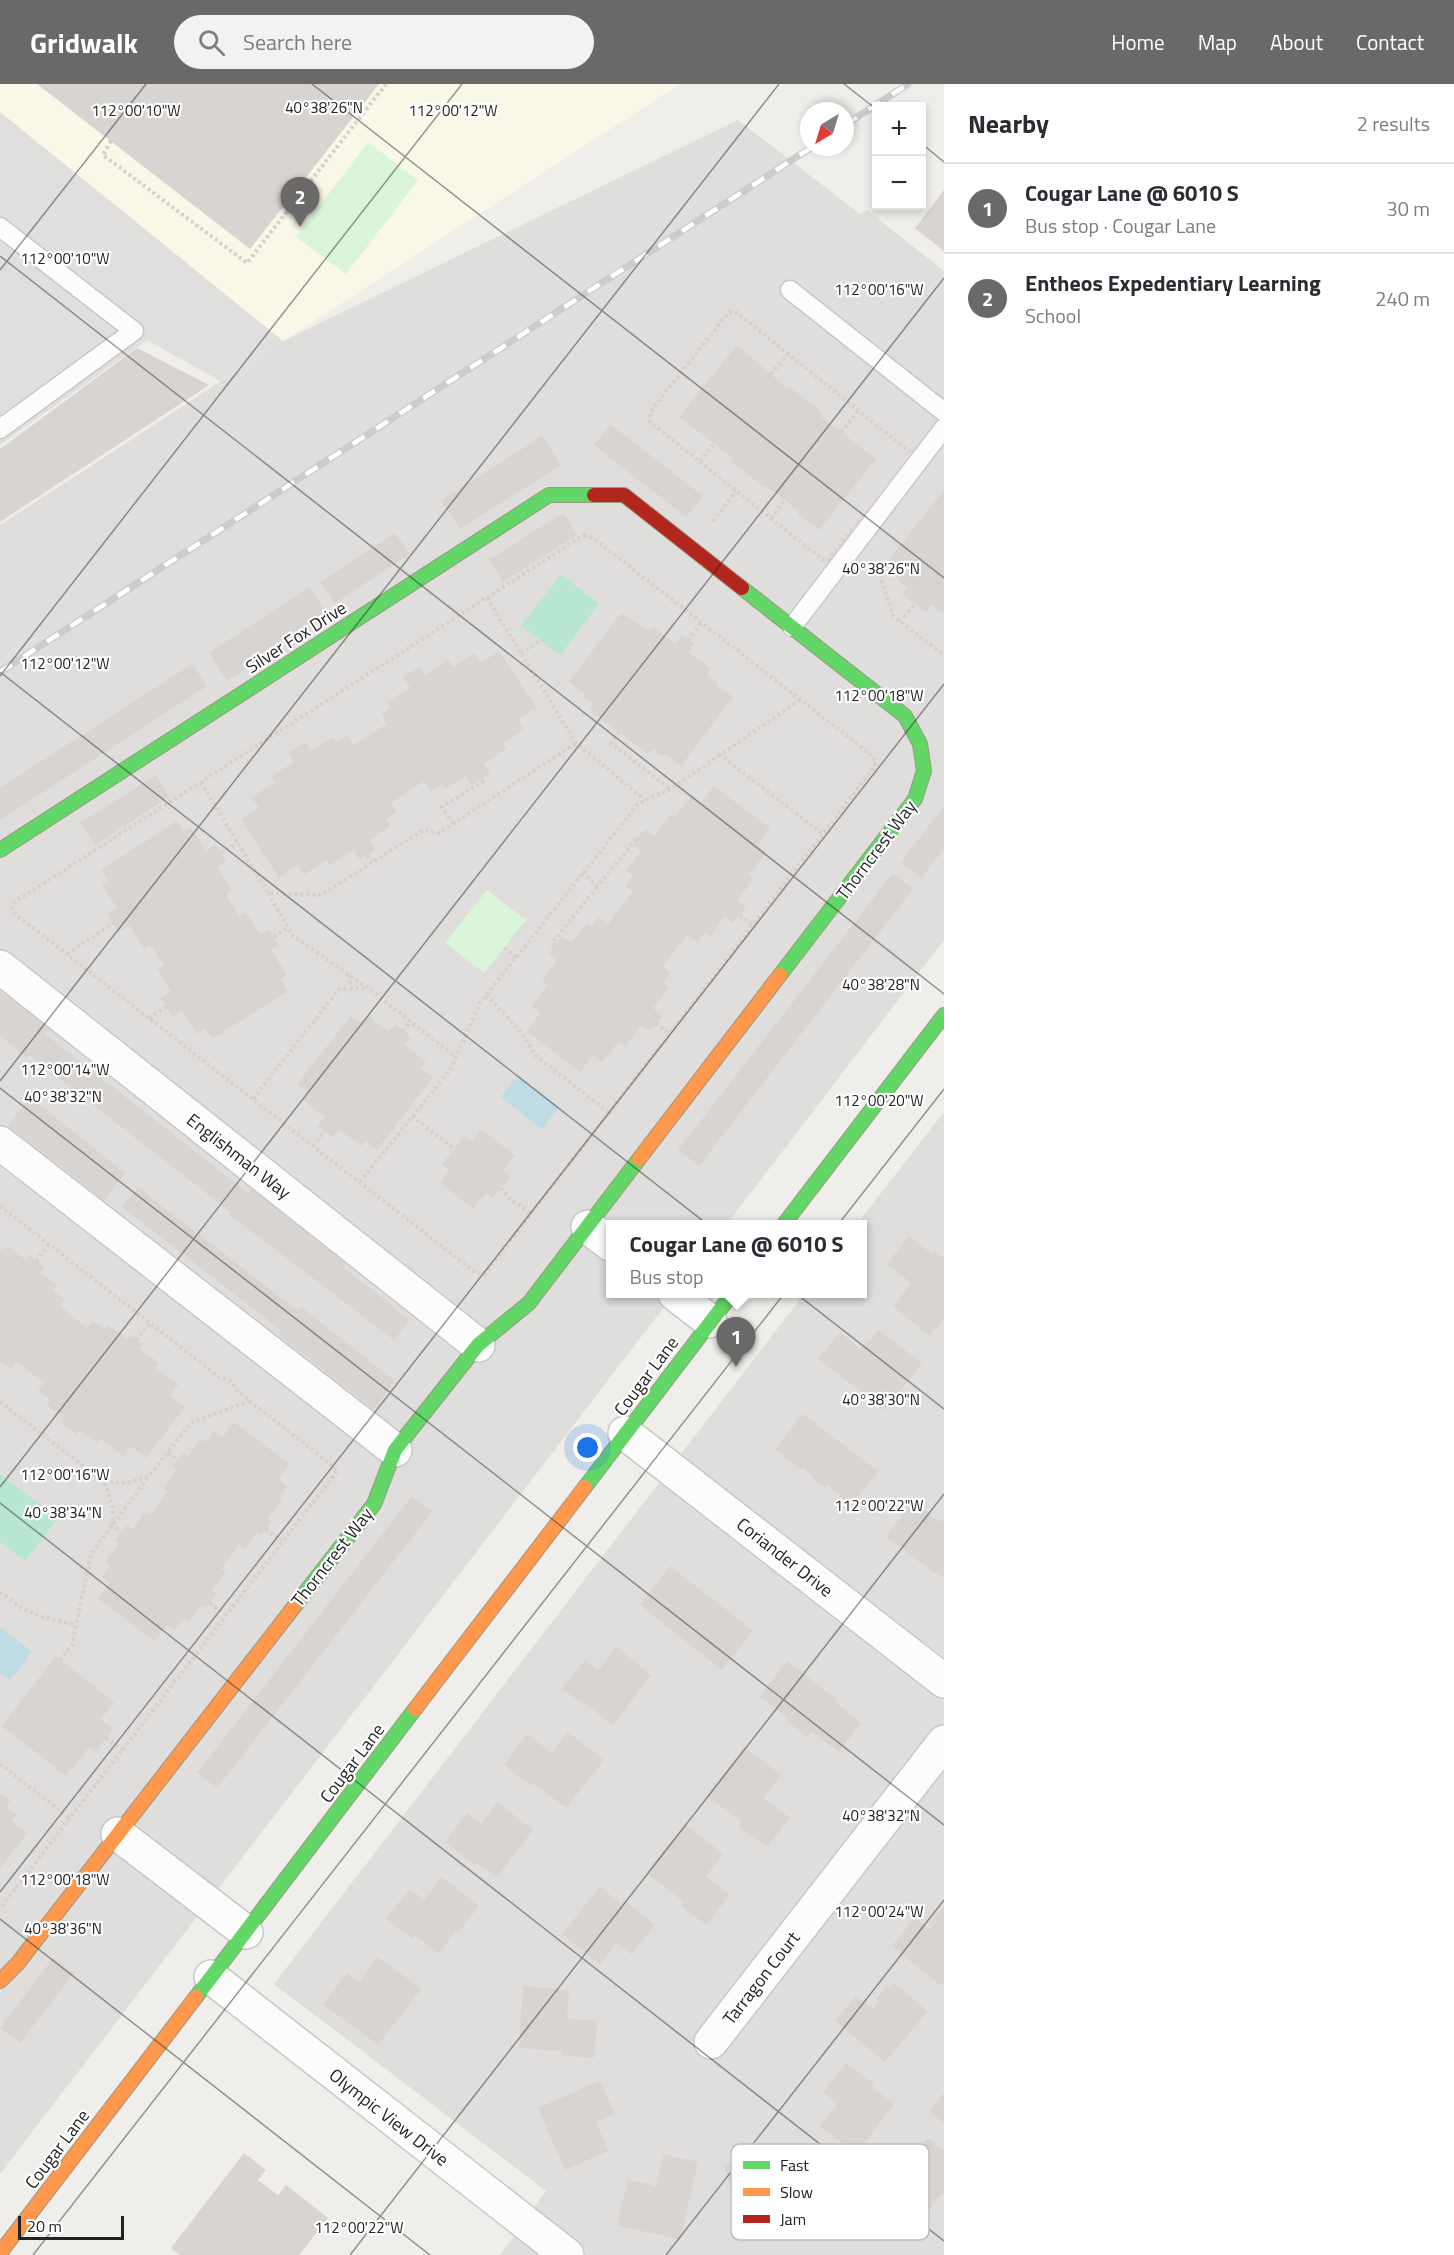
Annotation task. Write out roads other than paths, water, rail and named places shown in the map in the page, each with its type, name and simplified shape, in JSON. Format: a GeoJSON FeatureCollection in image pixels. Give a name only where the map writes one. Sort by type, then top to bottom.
{"type":"FeatureCollection","features":[{"type":"Feature","properties":{"kind":"street","name":"Silver Fox Drive"},"geometry":{"type":"LineString","coordinates":[[0,850],[549,495],[624,495]]}},
{"type":"Feature","properties":{"kind":"street","name":"Thorncrest Way"},"geometry":{"type":"LineString","coordinates":[[610,1220],[915,800],[924,771],[920,744],[905,716],[624,495]]}},
{"type":"Feature","properties":{"kind":"street","name":"Englishman Way"},"geometry":{"type":"LineString","coordinates":[[0,967],[478,1345]]}},
{"type":"Feature","properties":{"kind":"street"},"geometry":{"type":"LineString","coordinates":[[787,1220],[944,1015]]}},
{"type":"Feature","properties":{"kind":"street"},"geometry":{"type":"LineString","coordinates":[[0,1143],[395,1450]]}},
{"type":"Feature","properties":{"kind":"street","name":"Thorncrest Way"},"geometry":{"type":"LineString","coordinates":[[0,1981],[18,1963],[374,1504],[395,1450],[478,1345],[529,1303],[599,1235]]}},
{"type":"Feature","properties":{"kind":"street"},"geometry":{"type":"LineString","coordinates":[[681,1298],[710,1321]]}},
{"type":"Feature","properties":{"kind":"street","name":"Cougar Lane"},"geometry":{"type":"LineString","coordinates":[[0,2253],[728,1298]]}},
{"type":"Feature","properties":{"kind":"street","name":"Coriander Drive"},"geometry":{"type":"LineString","coordinates":[[625,1433],[944,1681]]}},
{"type":"Feature","properties":{"kind":"street","name":"Tarragon Court"},"geometry":{"type":"LineString","coordinates":[[711,2042],[944,1742]]}},
{"type":"Feature","properties":{"kind":"street"},"geometry":{"type":"LineString","coordinates":[[118,1834],[246,1932]]}},
{"type":"Feature","properties":{"kind":"street","name":"Olympic View Drive"},"geometry":{"type":"LineString","coordinates":[[210,1977],[567,2255]]}},
{"type":"Feature","properties":{"kind":"lane"},"geometry":{"type":"LineString","coordinates":[[0,227],[134,331],[0,429]]}},
{"type":"Feature","properties":{"kind":"lane"},"geometry":{"type":"LineString","coordinates":[[790,290],[944,412]]}},
{"type":"Feature","properties":{"kind":"lane"},"geometry":{"type":"LineString","coordinates":[[792,627],[944,428]]}},
{"type":"Feature","properties":{"kind":"water"},"geometry":{"type":"Polygon","coordinates":[[[518,1075],[559,1107],[542,1129],[501,1097],[518,1075]]]}},
{"type":"Feature","properties":{"kind":"water"},"geometry":{"type":"Polygon","coordinates":[[[0,1627],[32,1652],[10,1680],[0,1673],[0,1627]]]}},
{"type":"Feature","properties":{"kind":"railway"},"geometry":{"type":"LineString","coordinates":[[854,119],[908,84]]}},
{"type":"Feature","properties":{"kind":"railway"},"geometry":{"type":"LineString","coordinates":[[0,672],[800,155]]}},
{"type":"Feature","properties":{"kind":"place","name":"Entheos Expedentiary Learning"},"geometry":{"type":"Point","coordinates":[300,227]}},
{"type":"Feature","properties":{"kind":"place","name":"Cougar Lane @ 6010 S"},"geometry":{"type":"Point","coordinates":[736,1367]}}]}
